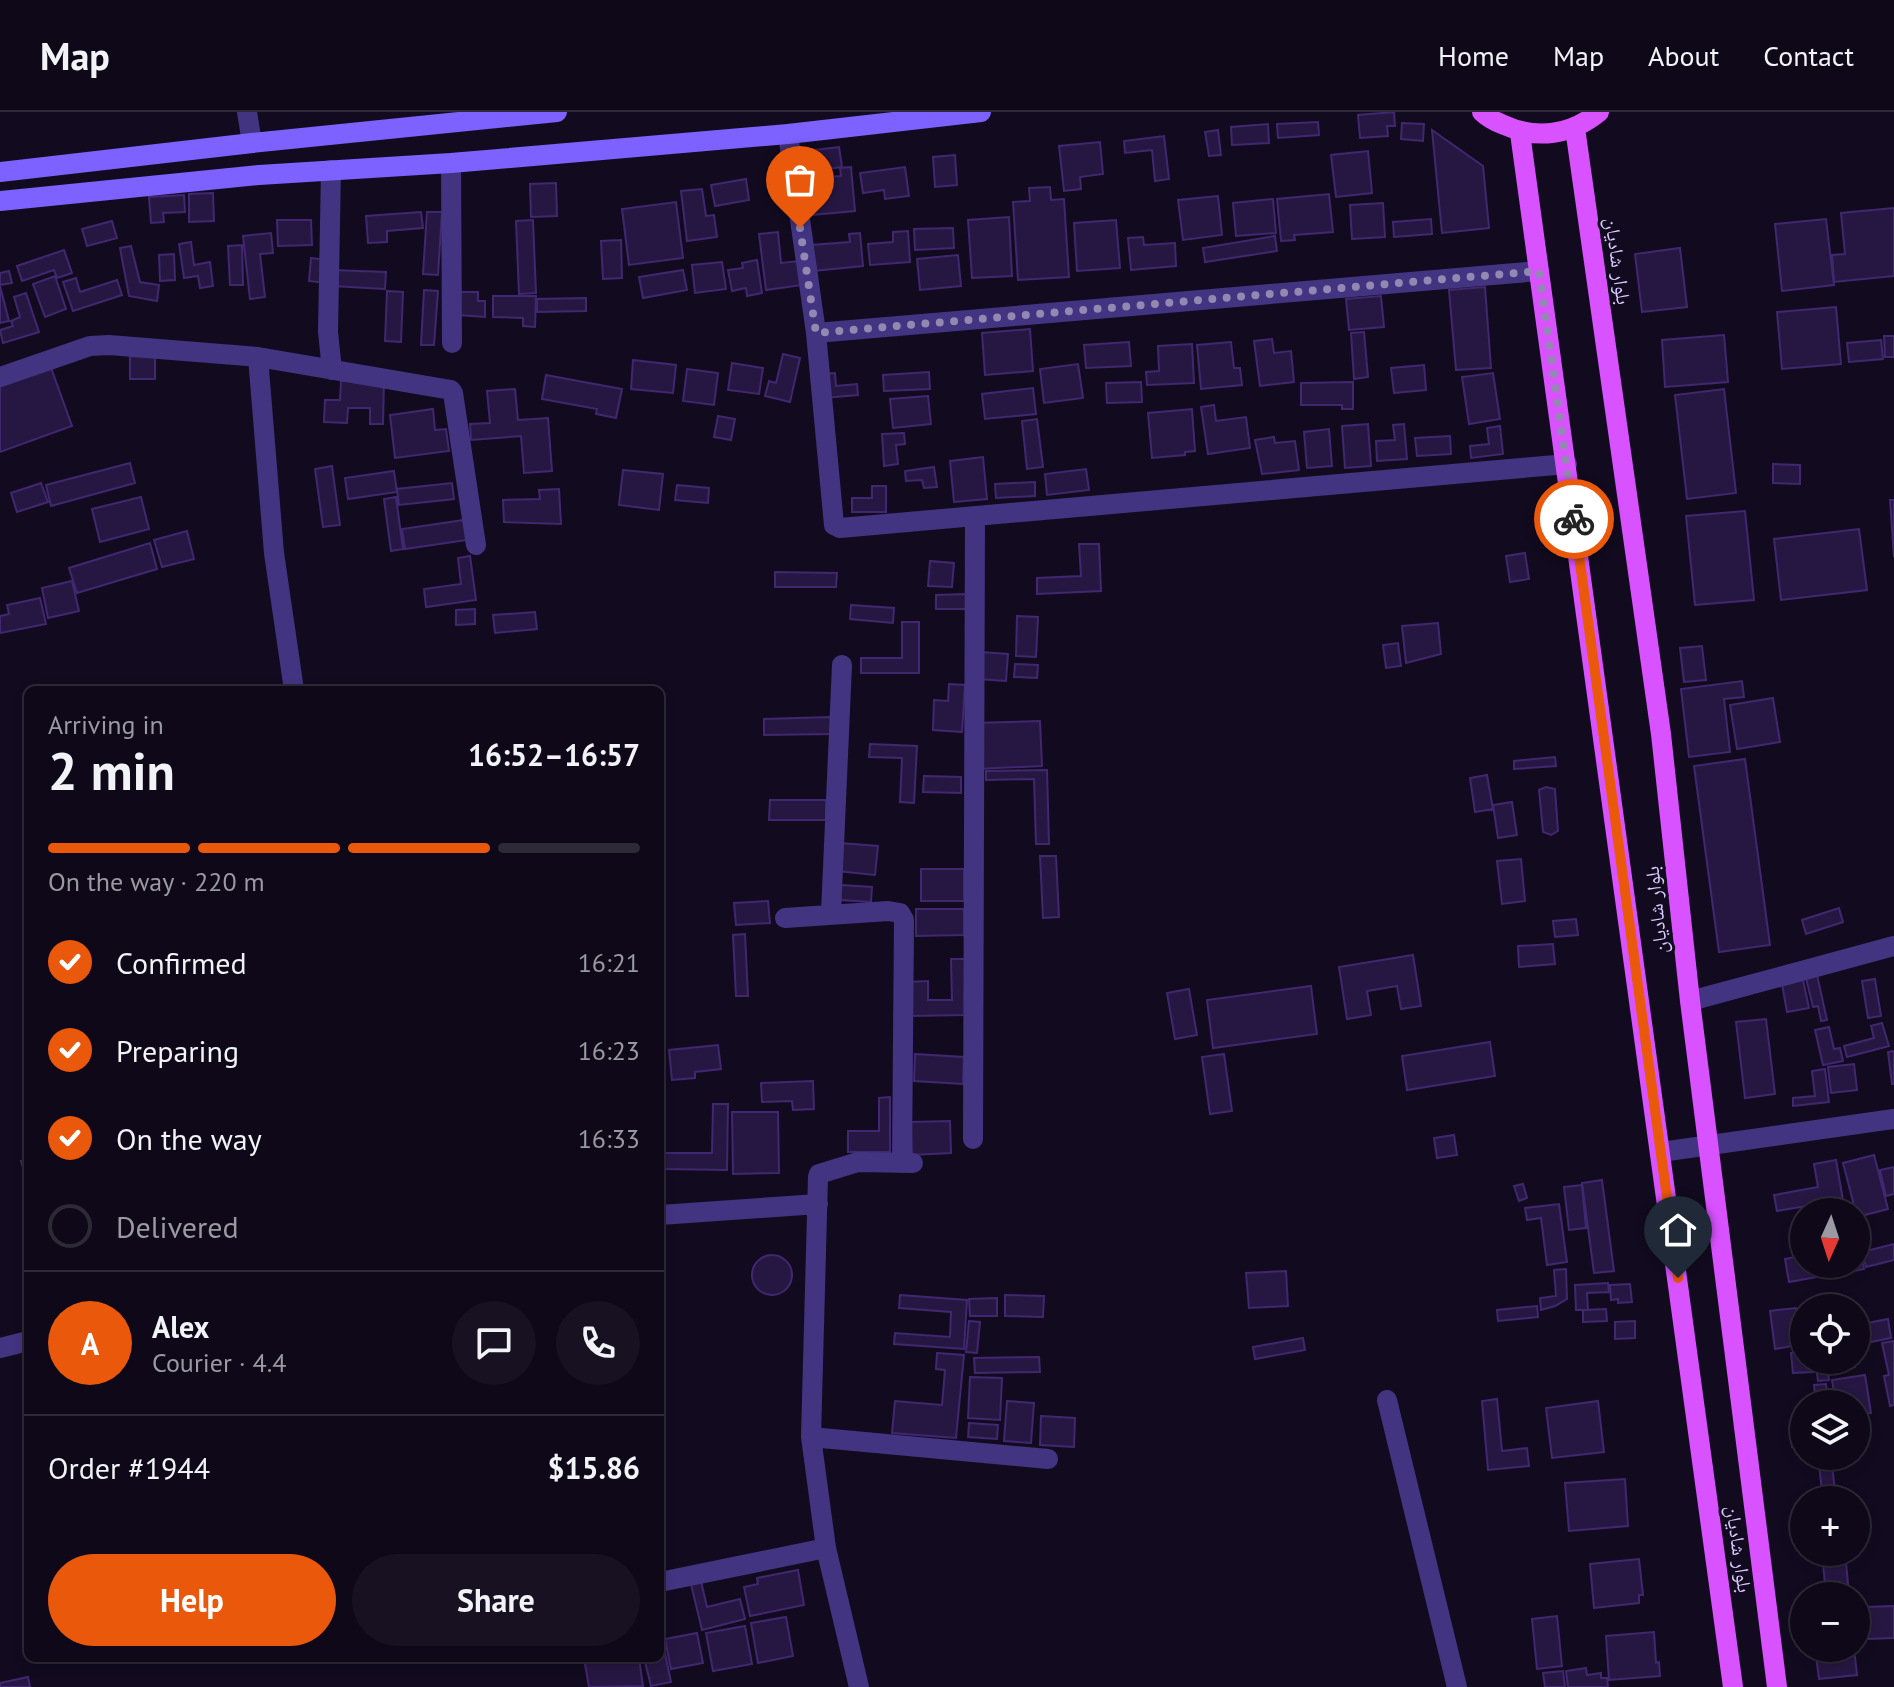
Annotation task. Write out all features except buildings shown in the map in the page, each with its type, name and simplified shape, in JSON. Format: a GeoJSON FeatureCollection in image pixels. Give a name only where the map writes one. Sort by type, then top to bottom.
{"type":"FeatureCollection","features":[{"type":"Feature","properties":{"kind":"main road"},"geometry":{"type":"LineString","coordinates":[[1482,112],[1520,133],[1548,135],[1575,128],[1599,112]]}},
{"type":"Feature","properties":{"kind":"main road","name":"بلوار شادیان"},"geometry":{"type":"LineString","coordinates":[[1575,128],[1661,734],[1690,1001],[1777,1687]]}},
{"type":"Feature","properties":{"kind":"main road","name":"بلوار شادیان"},"geometry":{"type":"LineString","coordinates":[[1520,133],[1733,1687]]}},
{"type":"Feature","properties":{"kind":"street"},"geometry":{"type":"LineString","coordinates":[[247,112],[252,143]]}},
{"type":"Feature","properties":{"kind":"street"},"geometry":{"type":"LineString","coordinates":[[0,172],[557,112]]}},
{"type":"Feature","properties":{"kind":"street"},"geometry":{"type":"LineString","coordinates":[[0,201],[331,170],[451,163],[788,134],[981,112]]}},
{"type":"Feature","properties":{"kind":"street"},"geometry":{"type":"LineString","coordinates":[[788,134],[816,333],[834,525],[845,528],[1567,464]]}},
{"type":"Feature","properties":{"kind":"street"},"geometry":{"type":"LineString","coordinates":[[451,163],[452,343]]}},
{"type":"Feature","properties":{"kind":"street"},"geometry":{"type":"LineString","coordinates":[[331,170],[328,332],[332,370]]}},
{"type":"Feature","properties":{"kind":"street"},"geometry":{"type":"LineString","coordinates":[[816,333],[1539,271]]}},
{"type":"Feature","properties":{"kind":"street"},"geometry":{"type":"LineString","coordinates":[[0,377],[100,345],[258,357],[451,390],[476,545]]}},
{"type":"Feature","properties":{"kind":"street"},"geometry":{"type":"LineString","coordinates":[[258,357],[274,553],[293,686]]}},
{"type":"Feature","properties":{"kind":"street"},"geometry":{"type":"LineString","coordinates":[[973,1139],[975,517]]}},
{"type":"Feature","properties":{"kind":"street"},"geometry":{"type":"LineString","coordinates":[[831,913],[842,665]]}},
{"type":"Feature","properties":{"kind":"street"},"geometry":{"type":"LineString","coordinates":[[785,918],[888,911],[900,913],[904,920],[908,1162],[858,1162],[819,1174],[818,1177],[811,1437],[826,1548],[859,1687]]}},
{"type":"Feature","properties":{"kind":"street"},"geometry":{"type":"LineString","coordinates":[[1690,1001],[1894,946]]}},
{"type":"Feature","properties":{"kind":"street"},"geometry":{"type":"LineString","coordinates":[[1661,1152],[1894,1119]]}},
{"type":"Feature","properties":{"kind":"street"},"geometry":{"type":"LineString","coordinates":[[664,1215],[818,1204]]}},
{"type":"Feature","properties":{"kind":"street"},"geometry":{"type":"LineString","coordinates":[[0,1348],[24,1342]]}},
{"type":"Feature","properties":{"kind":"street"},"geometry":{"type":"LineString","coordinates":[[1387,1400],[1457,1687]]}},
{"type":"Feature","properties":{"kind":"street"},"geometry":{"type":"LineString","coordinates":[[811,1437],[1048,1459]]}},
{"type":"Feature","properties":{"kind":"street"},"geometry":{"type":"LineString","coordinates":[[664,1581],[826,1548]]}},
{"type":"Feature","properties":{"kind":"way so far"},"geometry":{"type":"LineString","coordinates":[[800,228],[816,333],[1539,271],[1574,519]]}},
{"type":"Feature","properties":{"kind":"route"},"geometry":{"type":"LineString","coordinates":[[1574,519],[1678,1278]]}}]}
